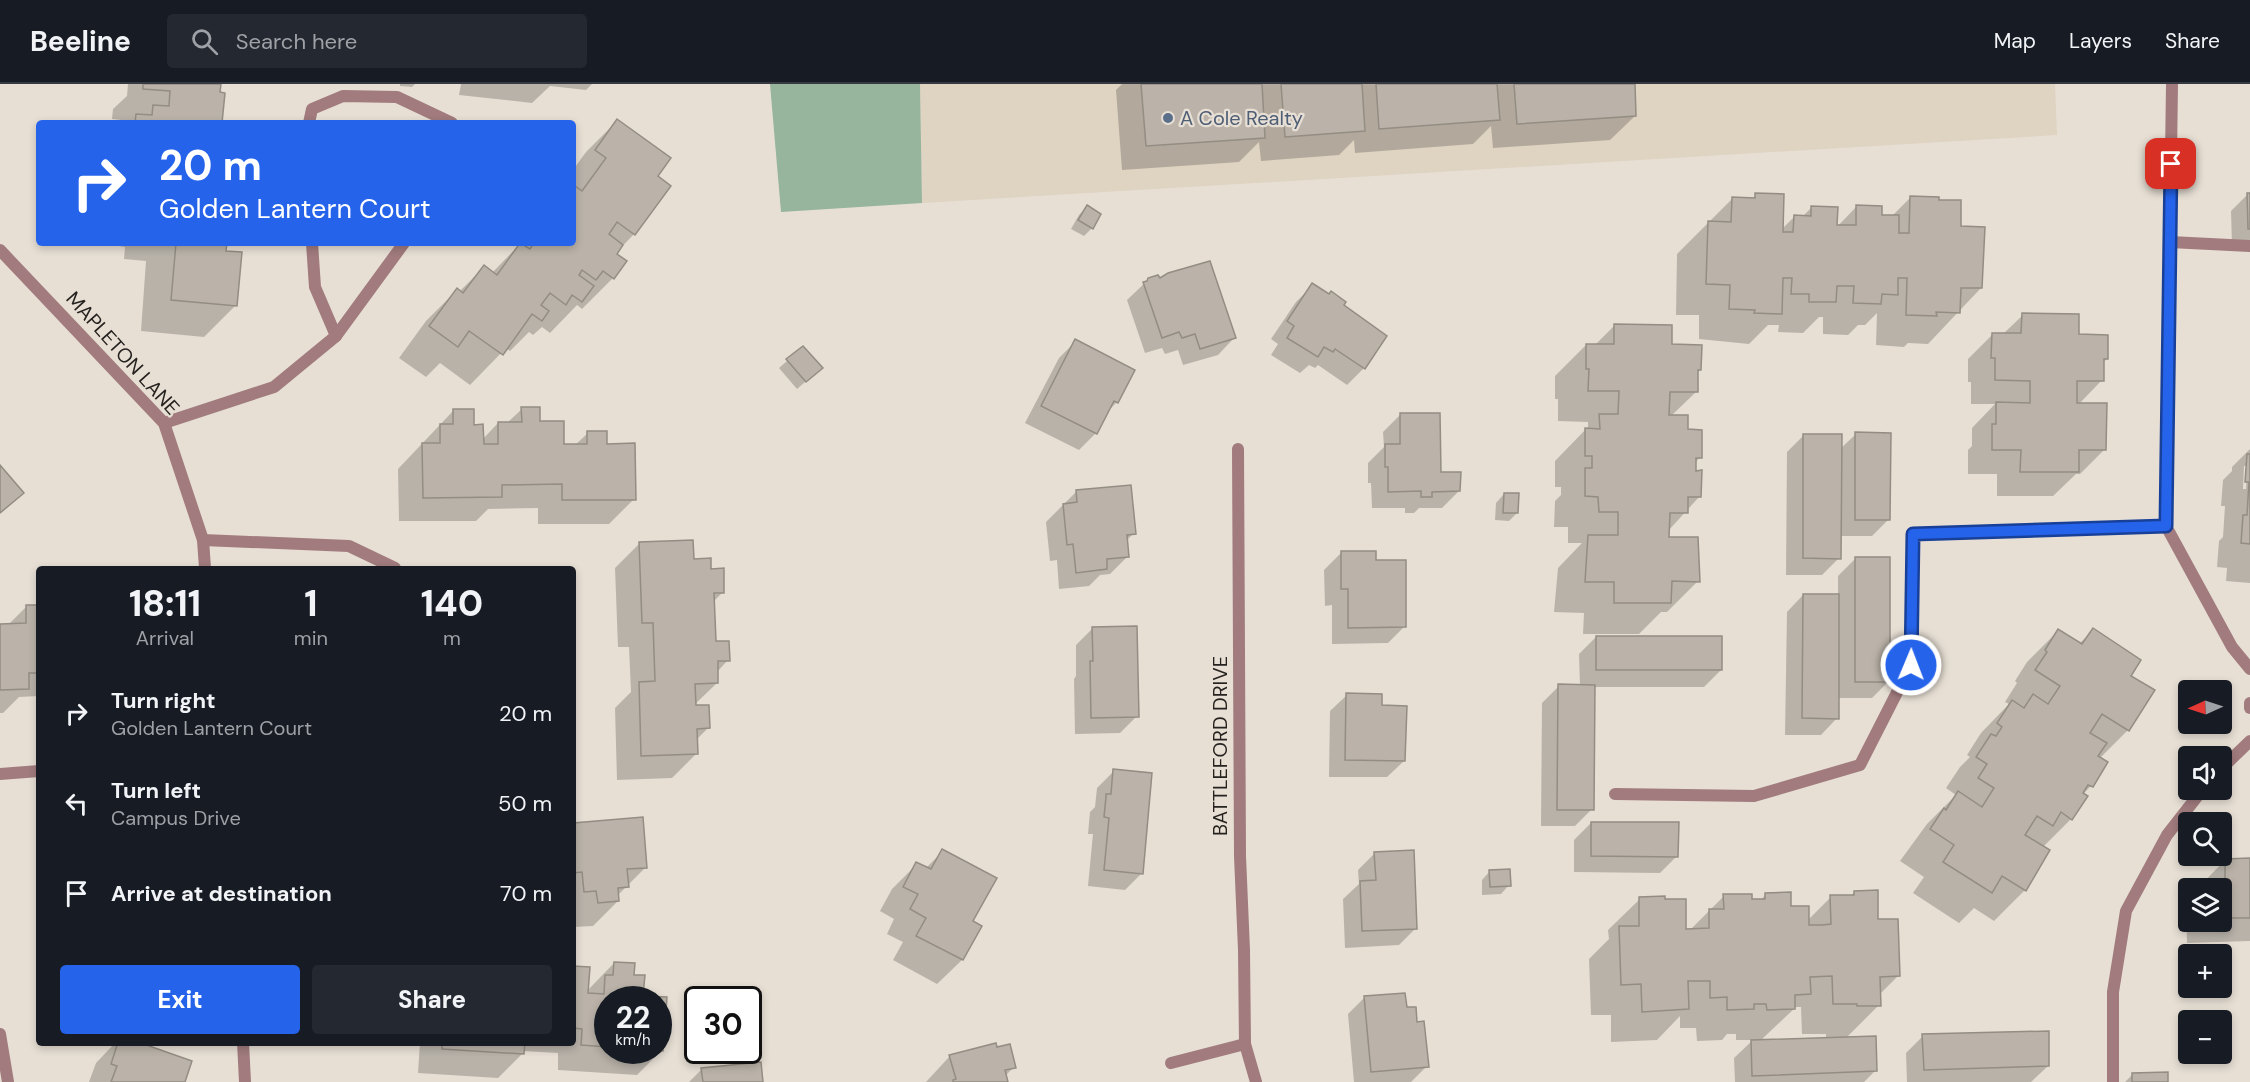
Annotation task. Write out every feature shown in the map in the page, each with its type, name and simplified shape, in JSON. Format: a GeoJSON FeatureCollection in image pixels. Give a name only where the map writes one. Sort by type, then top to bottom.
{"type":"FeatureCollection","features":[{"type":"Feature","properties":{"kind":"street"},"geometry":{"type":"LineString","coordinates":[[2172,84],[2166,526],[2232,647],[2250,669]]}},
{"type":"Feature","properties":{"kind":"street"},"geometry":{"type":"LineString","coordinates":[[310,120],[312,109],[343,96],[397,97],[446,120]]}},
{"type":"Feature","properties":{"kind":"street"},"geometry":{"type":"LineString","coordinates":[[2170,242],[2250,246]]}},
{"type":"Feature","properties":{"kind":"street"},"geometry":{"type":"LineString","coordinates":[[312,246],[315,287],[336,336]]}},
{"type":"Feature","properties":{"kind":"street"},"geometry":{"type":"LineString","coordinates":[[164,423],[274,387],[336,336],[402,246]]}},
{"type":"Feature","properties":{"kind":"street","name":"MAPLETON LANE"},"geometry":{"type":"LineString","coordinates":[[0,250],[164,423],[203,540],[205,566]]}},
{"type":"Feature","properties":{"kind":"street","name":"BATTLEFORD DRIVE"},"geometry":{"type":"LineString","coordinates":[[1238,448],[1239,856],[1244,950],[1245,1044],[1256,1082]]}},
{"type":"Feature","properties":{"kind":"street"},"geometry":{"type":"LineString","coordinates":[[1615,794],[1754,796],[1860,765],[1911,665],[1913,534],[2166,526]]}},
{"type":"Feature","properties":{"kind":"street"},"geometry":{"type":"LineString","coordinates":[[203,540],[349,546],[391,566]]}},
{"type":"Feature","properties":{"kind":"street"},"geometry":{"type":"LineString","coordinates":[[2250,703],[2250,708]]}},
{"type":"Feature","properties":{"kind":"street"},"geometry":{"type":"LineString","coordinates":[[2232,758],[2250,741]]}},
{"type":"Feature","properties":{"kind":"street"},"geometry":{"type":"LineString","coordinates":[[0,774],[36,771]]}},
{"type":"Feature","properties":{"kind":"street"},"geometry":{"type":"LineString","coordinates":[[2113,1082],[2113,992],[2126,911],[2167,835],[2194,800]]}},
{"type":"Feature","properties":{"kind":"street"},"geometry":{"type":"LineString","coordinates":[[0,1034],[8,1082]]}},
{"type":"Feature","properties":{"kind":"street"},"geometry":{"type":"LineString","coordinates":[[1171,1063],[1245,1044]]}},
{"type":"Feature","properties":{"kind":"street"},"geometry":{"type":"LineString","coordinates":[[243,1046],[245,1082]]}},
{"type":"Feature","properties":{"kind":"shaded area"},"geometry":{"type":"Polygon","coordinates":[[[920,84],[2055,84],[2057,135],[922,203],[920,84]]]}},
{"type":"Feature","properties":{"kind":"green space"},"geometry":{"type":"Polygon","coordinates":[[[770,84],[920,84],[922,203],[781,212],[770,84]]]}},
{"type":"Feature","properties":{"kind":"building"},"geometry":{"type":"Polygon","coordinates":[[[143,84],[221,84],[220,92],[225,93],[222,120],[135,120],[136,114],[152,115],[153,105],[169,106],[170,91],[143,89],[143,84]]]}},
{"type":"Feature","properties":{"kind":"building"},"geometry":{"type":"Polygon","coordinates":[[[1141,84],[1262,84],[1265,138],[1146,146],[1141,84]]]}},
{"type":"Feature","properties":{"kind":"building"},"geometry":{"type":"Polygon","coordinates":[[[1281,84],[1362,84],[1365,131],[1285,137],[1281,84]]]}},
{"type":"Feature","properties":{"kind":"building"},"geometry":{"type":"Polygon","coordinates":[[[1376,84],[1497,84],[1500,120],[1379,129],[1376,84]]]}},
{"type":"Feature","properties":{"kind":"building"},"geometry":{"type":"Polygon","coordinates":[[[1514,84],[1635,84],[1636,116],[1517,124],[1514,84]]]}},
{"type":"Feature","properties":{"kind":"building"},"geometry":{"type":"Polygon","coordinates":[[[617,119],[671,158],[658,176],[671,186],[635,235],[617,222],[609,234],[623,245],[617,254],[627,261],[614,279],[603,271],[596,280],[582,270],[579,275],[594,286],[582,302],[572,295],[566,305],[550,293],[541,305],[549,311],[542,321],[532,314],[503,355],[469,331],[458,347],[429,326],[457,288],[463,293],[484,265],[497,275],[518,246],[530,249],[532,246],[576,246],[576,187],[582,191],[606,158],[595,150],[617,119]]]}},
{"type":"Feature","properties":{"kind":"building"},"geometry":{"type":"Polygon","coordinates":[[[1755,193],[1784,194],[1783,232],[1793,232],[1794,215],[1811,216],[1811,206],[1838,207],[1837,225],[1856,225],[1856,205],[1882,206],[1882,215],[1899,215],[1899,233],[1909,233],[1910,196],[1961,200],[1961,226],[1985,227],[1982,288],[1961,288],[1960,313],[1936,312],[1937,316],[1906,315],[1907,278],[1898,278],[1898,295],[1882,294],[1881,304],[1853,303],[1854,286],[1837,286],[1836,302],[1809,302],[1809,294],[1791,294],[1792,278],[1783,278],[1782,314],[1729,309],[1730,285],[1706,284],[1708,221],[1731,222],[1732,197],[1755,198],[1755,193]]]}},
{"type":"Feature","properties":{"kind":"building"},"geometry":{"type":"Polygon","coordinates":[[[2247,193],[2250,193],[2250,229],[2248,229],[2247,193]]]}},
{"type":"Feature","properties":{"kind":"building"},"geometry":{"type":"Polygon","coordinates":[[[1087,205],[1101,214],[1093,229],[1078,220],[1087,205]]]}},
{"type":"Feature","properties":{"kind":"building"},"geometry":{"type":"Polygon","coordinates":[[[176,246],[227,246],[226,251],[242,252],[237,306],[171,300],[176,246]]]}},
{"type":"Feature","properties":{"kind":"building"},"geometry":{"type":"Polygon","coordinates":[[[1210,261],[1236,338],[1200,349],[1195,334],[1182,338],[1179,332],[1162,338],[1143,282],[1148,278],[1158,275],[1160,278],[1168,273],[1210,261]]]}},
{"type":"Feature","properties":{"kind":"building"},"geometry":{"type":"Polygon","coordinates":[[[1312,283],[1329,294],[1331,291],[1346,302],[1344,305],[1387,336],[1365,369],[1335,349],[1333,352],[1324,347],[1318,357],[1287,338],[1294,326],[1287,321],[1312,283]]]}},
{"type":"Feature","properties":{"kind":"building"},"geometry":{"type":"Polygon","coordinates":[[[2022,313],[2079,314],[2079,334],[2108,335],[2108,359],[2104,359],[2104,381],[2077,381],[2077,403],[2107,403],[2106,450],[2079,450],[2079,472],[2020,472],[2021,450],[1992,450],[1992,424],[1996,424],[1996,402],[2030,403],[2030,381],[1995,380],[1995,358],[1991,358],[1992,333],[2021,333],[2022,313]]]}},
{"type":"Feature","properties":{"kind":"building"},"geometry":{"type":"Polygon","coordinates":[[[1614,324],[1672,325],[1672,344],[1702,345],[1701,370],[1698,370],[1698,392],[1670,392],[1669,415],[1688,415],[1688,429],[1702,430],[1702,458],[1696,458],[1696,471],[1702,470],[1701,497],[1688,497],[1688,513],[1670,513],[1669,537],[1698,537],[1700,582],[1672,581],[1671,603],[1614,603],[1614,582],[1585,582],[1588,535],[1618,535],[1618,512],[1599,512],[1598,497],[1585,496],[1585,468],[1592,468],[1592,456],[1585,456],[1585,428],[1600,429],[1599,414],[1618,414],[1619,391],[1588,391],[1589,369],[1586,369],[1586,344],[1614,344],[1614,324]]]}},
{"type":"Feature","properties":{"kind":"building"},"geometry":{"type":"Polygon","coordinates":[[[1075,339],[1135,370],[1118,403],[1114,401],[1097,434],[1041,406],[1075,339]]]}},
{"type":"Feature","properties":{"kind":"building"},"geometry":{"type":"Polygon","coordinates":[[[803,346],[823,368],[806,382],[786,359],[803,346]]]}},
{"type":"Feature","properties":{"kind":"building"},"geometry":{"type":"Polygon","coordinates":[[[521,407],[540,407],[540,421],[564,421],[564,444],[587,444],[587,431],[607,431],[607,444],[635,443],[636,500],[562,500],[562,484],[502,485],[502,497],[423,498],[422,443],[440,443],[440,424],[453,424],[453,409],[474,409],[474,425],[483,424],[484,444],[498,444],[498,422],[522,422],[521,407]]]}},
{"type":"Feature","properties":{"kind":"building"},"geometry":{"type":"Polygon","coordinates":[[[1400,413],[1440,413],[1441,472],[1461,472],[1460,491],[1432,492],[1432,497],[1421,497],[1421,491],[1388,492],[1385,444],[1400,444],[1400,413]]]}},
{"type":"Feature","properties":{"kind":"building"},"geometry":{"type":"Polygon","coordinates":[[[1855,432],[1891,433],[1890,520],[1855,520],[1855,432]]]}},
{"type":"Feature","properties":{"kind":"building"},"geometry":{"type":"Polygon","coordinates":[[[1803,434],[1842,434],[1841,559],[1803,558],[1803,434]]]}},
{"type":"Feature","properties":{"kind":"building"},"geometry":{"type":"Polygon","coordinates":[[[2247,454],[2250,454],[2250,544],[2241,543],[2243,515],[2247,515],[2249,482],[2245,482],[2247,454]]]}},
{"type":"Feature","properties":{"kind":"building"},"geometry":{"type":"Polygon","coordinates":[[[0,465],[24,493],[0,513],[0,465]]]}},
{"type":"Feature","properties":{"kind":"building"},"geometry":{"type":"Polygon","coordinates":[[[1131,485],[1136,534],[1127,535],[1129,557],[1107,559],[1107,569],[1076,573],[1073,544],[1067,545],[1063,504],[1077,502],[1076,490],[1131,485]]]}},
{"type":"Feature","properties":{"kind":"building"},"geometry":{"type":"Polygon","coordinates":[[[1504,493],[1519,493],[1518,513],[1503,513],[1504,493]]]}},
{"type":"Feature","properties":{"kind":"building"},"geometry":{"type":"Polygon","coordinates":[[[693,540],[694,559],[711,558],[711,569],[724,568],[724,593],[714,593],[716,641],[729,641],[730,661],[718,661],[718,683],[695,684],[696,705],[709,705],[710,728],[697,729],[698,754],[641,756],[639,682],[655,681],[653,623],[642,623],[639,542],[693,540]]]}},
{"type":"Feature","properties":{"kind":"building"},"geometry":{"type":"Polygon","coordinates":[[[1341,551],[1376,551],[1376,560],[1406,560],[1406,627],[1348,628],[1348,589],[1341,589],[1341,551]]]}},
{"type":"Feature","properties":{"kind":"building"},"geometry":{"type":"Polygon","coordinates":[[[1855,557],[1890,557],[1890,682],[1855,682],[1855,557]]]}},
{"type":"Feature","properties":{"kind":"building"},"geometry":{"type":"Polygon","coordinates":[[[1803,594],[1839,594],[1839,719],[1802,718],[1803,594]]]}},
{"type":"Feature","properties":{"kind":"building"},"geometry":{"type":"Polygon","coordinates":[[[26,605],[36,605],[36,673],[29,673],[29,689],[0,690],[0,624],[26,623],[26,605]]]}},
{"type":"Feature","properties":{"kind":"building"},"geometry":{"type":"Polygon","coordinates":[[[1137,626],[1139,717],[1091,718],[1092,627],[1137,626]]]}},
{"type":"Feature","properties":{"kind":"building"},"geometry":{"type":"Polygon","coordinates":[[[2093,628],[2141,660],[2131,676],[2155,690],[2129,731],[2102,714],[2090,733],[2107,743],[2098,756],[2108,762],[2093,787],[2088,785],[2083,793],[2088,796],[2072,820],[2061,812],[2053,826],[2037,816],[2025,835],[2050,850],[2026,891],[2002,876],[1992,893],[1943,862],[1954,845],[1930,829],[1958,791],[1982,807],[1994,788],[1978,778],[1987,764],[1976,757],[1991,734],[1996,736],[2002,727],[1997,723],[2012,700],[2024,708],[2033,694],[2048,704],[2060,686],[2035,670],[2058,629],[2082,644],[2093,628]]]}},
{"type":"Feature","properties":{"kind":"building"},"geometry":{"type":"Polygon","coordinates":[[[1596,636],[1722,636],[1722,670],[1596,670],[1596,636]]]}},
{"type":"Feature","properties":{"kind":"building"},"geometry":{"type":"Polygon","coordinates":[[[1558,684],[1595,685],[1594,810],[1557,810],[1558,684]]]}},
{"type":"Feature","properties":{"kind":"building"},"geometry":{"type":"Polygon","coordinates":[[[1346,693],[1382,694],[1382,705],[1407,706],[1405,761],[1345,760],[1346,693]]]}},
{"type":"Feature","properties":{"kind":"building"},"geometry":{"type":"Polygon","coordinates":[[[1113,769],[1152,773],[1143,874],[1104,870],[1109,818],[1104,817],[1106,794],[1111,794],[1113,769]]]}},
{"type":"Feature","properties":{"kind":"building"},"geometry":{"type":"Polygon","coordinates":[[[643,817],[647,868],[627,869],[629,887],[618,888],[619,901],[598,903],[596,891],[584,892],[582,872],[576,873],[576,823],[643,817]]]}},
{"type":"Feature","properties":{"kind":"building"},"geometry":{"type":"Polygon","coordinates":[[[1591,822],[1679,822],[1678,857],[1591,856],[1591,822]]]}},
{"type":"Feature","properties":{"kind":"building"},"geometry":{"type":"Polygon","coordinates":[[[942,849],[997,878],[973,921],[982,926],[963,960],[916,936],[926,918],[910,909],[918,894],[903,887],[916,862],[931,869],[942,849]]]}},
{"type":"Feature","properties":{"kind":"building"},"geometry":{"type":"Polygon","coordinates":[[[1414,850],[1417,929],[1362,931],[1360,881],[1376,880],[1374,852],[1414,850]]]}},
{"type":"Feature","properties":{"kind":"building"},"geometry":{"type":"Polygon","coordinates":[[[2250,858],[2250,918],[2232,918],[2232,878],[2225,878],[2225,866],[2232,866],[2232,859],[2250,858]]]}},
{"type":"Feature","properties":{"kind":"building"},"geometry":{"type":"Polygon","coordinates":[[[1510,869],[1511,886],[1490,887],[1489,870],[1510,869]]]}},
{"type":"Feature","properties":{"kind":"building"},"geometry":{"type":"Polygon","coordinates":[[[1878,890],[1878,919],[1898,919],[1900,976],[1880,977],[1881,1006],[1833,1004],[1832,976],[1810,977],[1811,994],[1795,995],[1795,1009],[1767,1010],[1766,1004],[1754,1004],[1754,1009],[1727,1010],[1727,997],[1710,998],[1710,981],[1688,981],[1689,1009],[1642,1012],[1641,984],[1621,985],[1619,926],[1639,926],[1639,897],[1665,896],[1665,899],[1686,899],[1686,929],[1709,928],[1709,909],[1724,909],[1723,894],[1752,894],[1752,899],[1765,899],[1765,893],[1791,892],[1791,906],[1809,906],[1809,925],[1822,925],[1831,924],[1830,895],[1854,895],[1854,891],[1878,890]]]}},
{"type":"Feature","properties":{"kind":"building"},"geometry":{"type":"Polygon","coordinates":[[[614,962],[635,963],[634,975],[645,975],[644,986],[604,986],[605,975],[613,975],[614,962]]]}},
{"type":"Feature","properties":{"kind":"building"},"geometry":{"type":"Polygon","coordinates":[[[576,966],[590,967],[588,993],[594,993],[594,1046],[581,1045],[582,1029],[576,1028],[576,966]]]}},
{"type":"Feature","properties":{"kind":"building"},"geometry":{"type":"Polygon","coordinates":[[[1405,993],[1407,1007],[1416,1007],[1417,1022],[1424,1021],[1429,1067],[1371,1072],[1364,996],[1405,993]]]}},
{"type":"Feature","properties":{"kind":"building"},"geometry":{"type":"Polygon","coordinates":[[[2049,1031],[2049,1066],[1924,1070],[1922,1034],[2049,1031]]]}},
{"type":"Feature","properties":{"kind":"building"},"geometry":{"type":"Polygon","coordinates":[[[1876,1036],[1877,1071],[1752,1076],[1751,1040],[1876,1036]]]}},
{"type":"Feature","properties":{"kind":"building"},"geometry":{"type":"Polygon","coordinates":[[[996,1043],[997,1047],[1010,1044],[1016,1068],[1005,1070],[1008,1082],[953,1082],[956,1079],[949,1055],[996,1043]]]}},
{"type":"Feature","properties":{"kind":"building"},"geometry":{"type":"Polygon","coordinates":[[[117,1046],[149,1046],[192,1061],[185,1082],[111,1082],[117,1066],[111,1064],[117,1046]]]}},
{"type":"Feature","properties":{"kind":"building"},"geometry":{"type":"Polygon","coordinates":[[[442,1046],[525,1046],[524,1054],[442,1049],[442,1046]]]}},
{"type":"Feature","properties":{"kind":"building"},"geometry":{"type":"Polygon","coordinates":[[[761,1064],[763,1082],[703,1082],[701,1068],[761,1064]]]}},
{"type":"Feature","properties":{"kind":"building"},"geometry":{"type":"Polygon","coordinates":[[[2168,1072],[2168,1082],[2132,1082],[2132,1073],[2168,1072]]]}},
{"type":"Feature","properties":{"kind":"place","name":"A Cole Realty"},"geometry":{"type":"Point","coordinates":[1168,118]}},
{"type":"Feature","properties":{"kind":"route"},"geometry":{"type":"LineString","coordinates":[[1911,665],[1913,534],[2166,526],[2171,164]]}}]}
